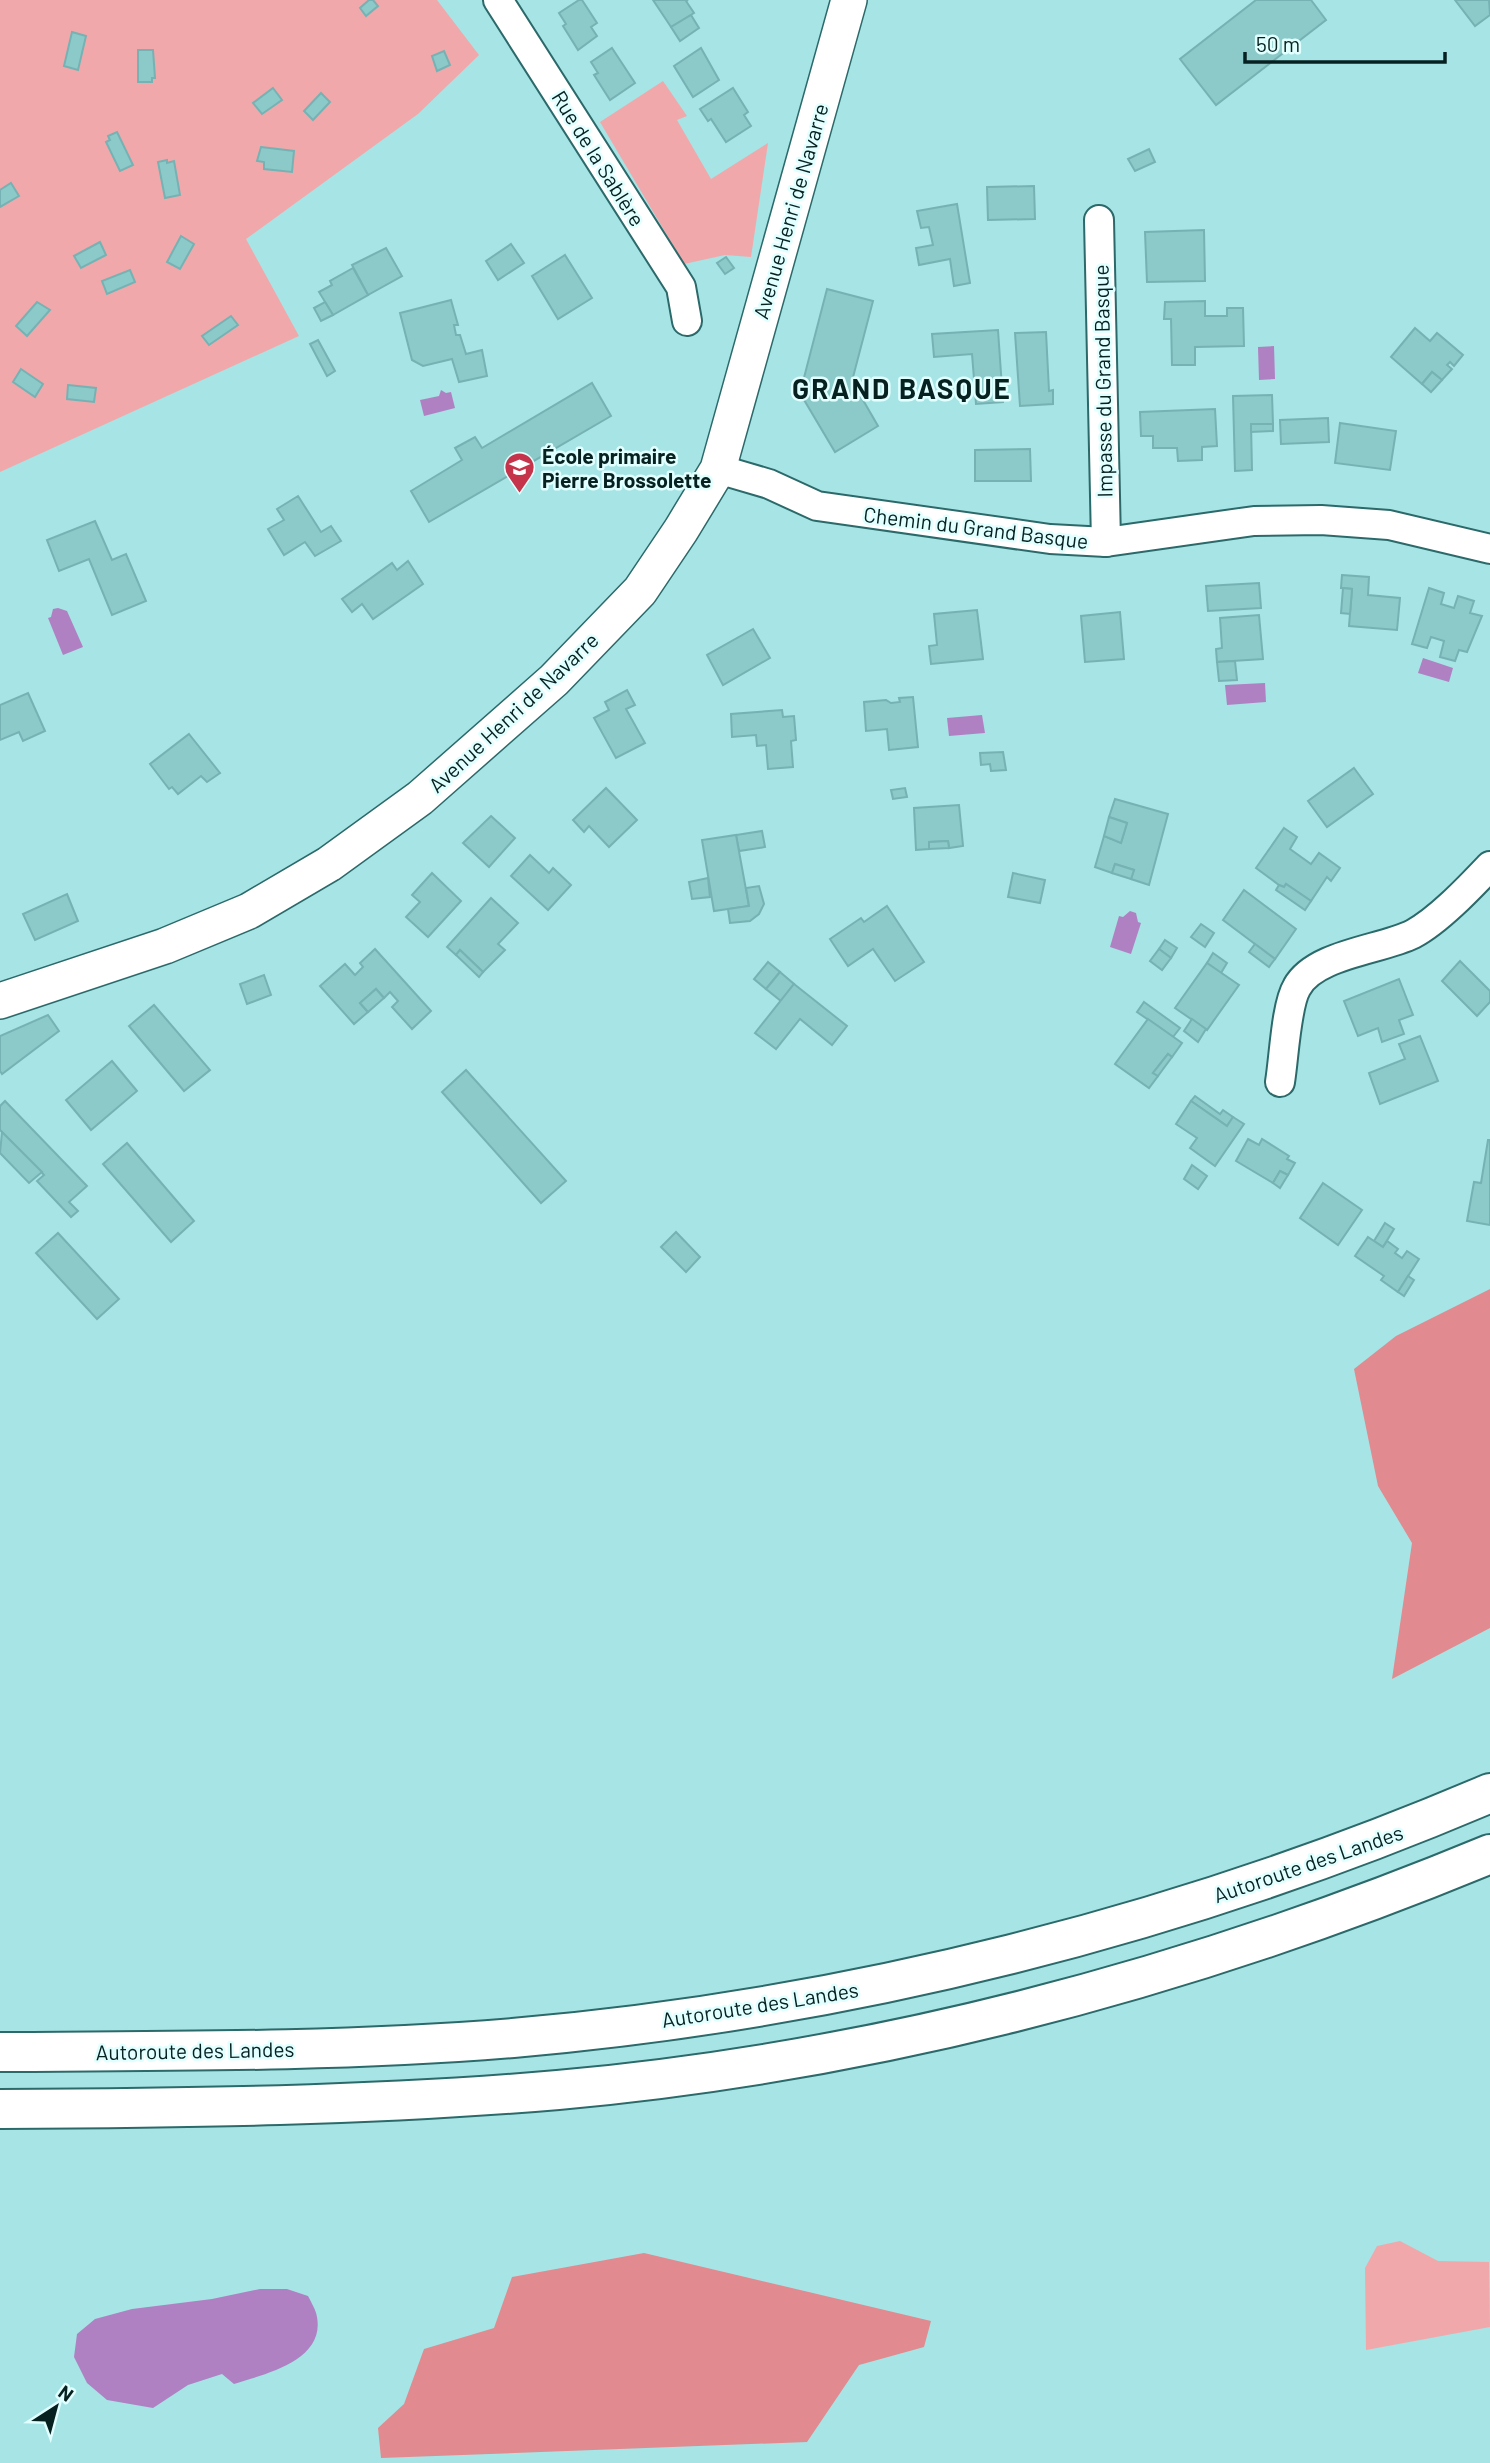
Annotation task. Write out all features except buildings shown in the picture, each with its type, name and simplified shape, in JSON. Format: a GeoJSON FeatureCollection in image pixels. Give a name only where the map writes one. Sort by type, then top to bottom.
{"type":"FeatureCollection","features":[{"type":"Feature","properties":{"kind":"highway","name":"Autoroute des Landes"},"geometry":{"type":"LineString","coordinates":[[0,2052],[361,2048],[464,2041],[671,2020],[826,1995],[978,1962],[1106,1929],[1215,1896],[1324,1859],[1490,1793]]}},
{"type":"Feature","properties":{"kind":"highway"},"geometry":{"type":"LineString","coordinates":[[0,2109],[256,2107],[409,2101],[563,2089],[763,2064],[973,2022],[1115,1986],[1265,1939],[1407,1889],[1490,1854]]}},
{"type":"Feature","properties":{"kind":"main road","name":"Avenue Henri de Navarre"},"geometry":{"type":"LineString","coordinates":[[0,1001],[165,946],[249,911],[329,864],[420,798],[554,680],[640,591],[718,469],[849,0]]}},
{"type":"Feature","properties":{"kind":"street","name":"Rue de la Sablère"},"geometry":{"type":"LineString","coordinates":[[498,0],[681,287],[687,321]]}},
{"type":"Feature","properties":{"kind":"street","name":"Impasse du Grand Basque"},"geometry":{"type":"LineString","coordinates":[[1099,220],[1106,542]]}},
{"type":"Feature","properties":{"kind":"street","name":"Chemin du Grand Basque"},"geometry":{"type":"LineString","coordinates":[[718,469],[769,484],[817,506],[1050,539],[1106,542],[1254,521],[1321,520],[1388,525],[1490,549]]}},
{"type":"Feature","properties":{"kind":"street"},"geometry":{"type":"LineString","coordinates":[[1280,1082],[1289,1003],[1298,984],[1311,971],[1330,962],[1414,933],[1462,896],[1490,866]]}},
{"type":"Feature","properties":{"kind":"shaded area"},"geometry":{"type":"Polygon","coordinates":[[[0,0],[437,0],[479,55],[418,114],[246,239],[299,336],[0,472],[0,0]]]}},
{"type":"Feature","properties":{"kind":"shaded area"},"geometry":{"type":"Polygon","coordinates":[[[663,81],[687,116],[677,120],[711,179],[768,143],[751,257],[725,255],[684,264],[600,122],[663,81]]]}},
{"type":"Feature","properties":{"kind":"shaded area"},"geometry":{"type":"Polygon","coordinates":[[[1274,346],[1275,379],[1259,380],[1258,347],[1274,346]]]}},
{"type":"Feature","properties":{"kind":"shaded area"},"geometry":{"type":"Polygon","coordinates":[[[441,390],[451,392],[455,408],[424,416],[420,400],[439,396],[441,390]]]}},
{"type":"Feature","properties":{"kind":"shaded area"},"geometry":{"type":"Polygon","coordinates":[[[53,609],[67,611],[83,647],[63,655],[48,618],[51,617],[53,609]]]}},
{"type":"Feature","properties":{"kind":"shaded area"},"geometry":{"type":"Polygon","coordinates":[[[1423,658],[1453,668],[1449,682],[1418,673],[1423,658]]]}},
{"type":"Feature","properties":{"kind":"shaded area"},"geometry":{"type":"Polygon","coordinates":[[[1265,683],[1266,702],[1227,705],[1225,685],[1265,683]]]}},
{"type":"Feature","properties":{"kind":"shaded area"},"geometry":{"type":"Polygon","coordinates":[[[982,715],[985,733],[949,736],[947,718],[982,715]]]}},
{"type":"Feature","properties":{"kind":"shaded area"},"geometry":{"type":"Polygon","coordinates":[[[1130,911],[1136,913],[1138,922],[1141,923],[1131,954],[1110,947],[1119,916],[1123,917],[1130,911]]]}},
{"type":"Feature","properties":{"kind":"shaded area"},"geometry":{"type":"Polygon","coordinates":[[[1490,1289],[1490,1628],[1392,1679],[1412,1543],[1378,1486],[1354,1369],[1396,1336],[1490,1289]]]}},
{"type":"Feature","properties":{"kind":"shaded area"},"geometry":{"type":"Polygon","coordinates":[[[1400,2241],[1438,2261],[1489,2262],[1490,2327],[1366,2350],[1365,2268],[1377,2246],[1400,2241]]]}},
{"type":"Feature","properties":{"kind":"shaded area"},"geometry":{"type":"Polygon","coordinates":[[[644,2253],[931,2321],[924,2347],[859,2365],[807,2442],[381,2458],[378,2428],[404,2404],[424,2349],[494,2328],[512,2277],[644,2253]]]}},
{"type":"Feature","properties":{"kind":"shaded area"},"geometry":{"type":"Polygon","coordinates":[[[260,2289],[287,2289],[308,2296],[317,2317],[317,2332],[312,2345],[290,2363],[261,2376],[234,2384],[222,2374],[188,2385],[153,2408],[107,2400],[87,2383],[74,2357],[77,2334],[95,2319],[132,2309],[212,2299],[260,2289]]]}},
{"type":"Feature","properties":{"kind":"place","name":"École primaire Pierre Brossolette"},"geometry":{"type":"Point","coordinates":[519,494]}},
{"type":"Feature","properties":{"kind":"district","name":"GRAND BASQUE"},"geometry":{"type":"Point","coordinates":[902,388]}}]}
